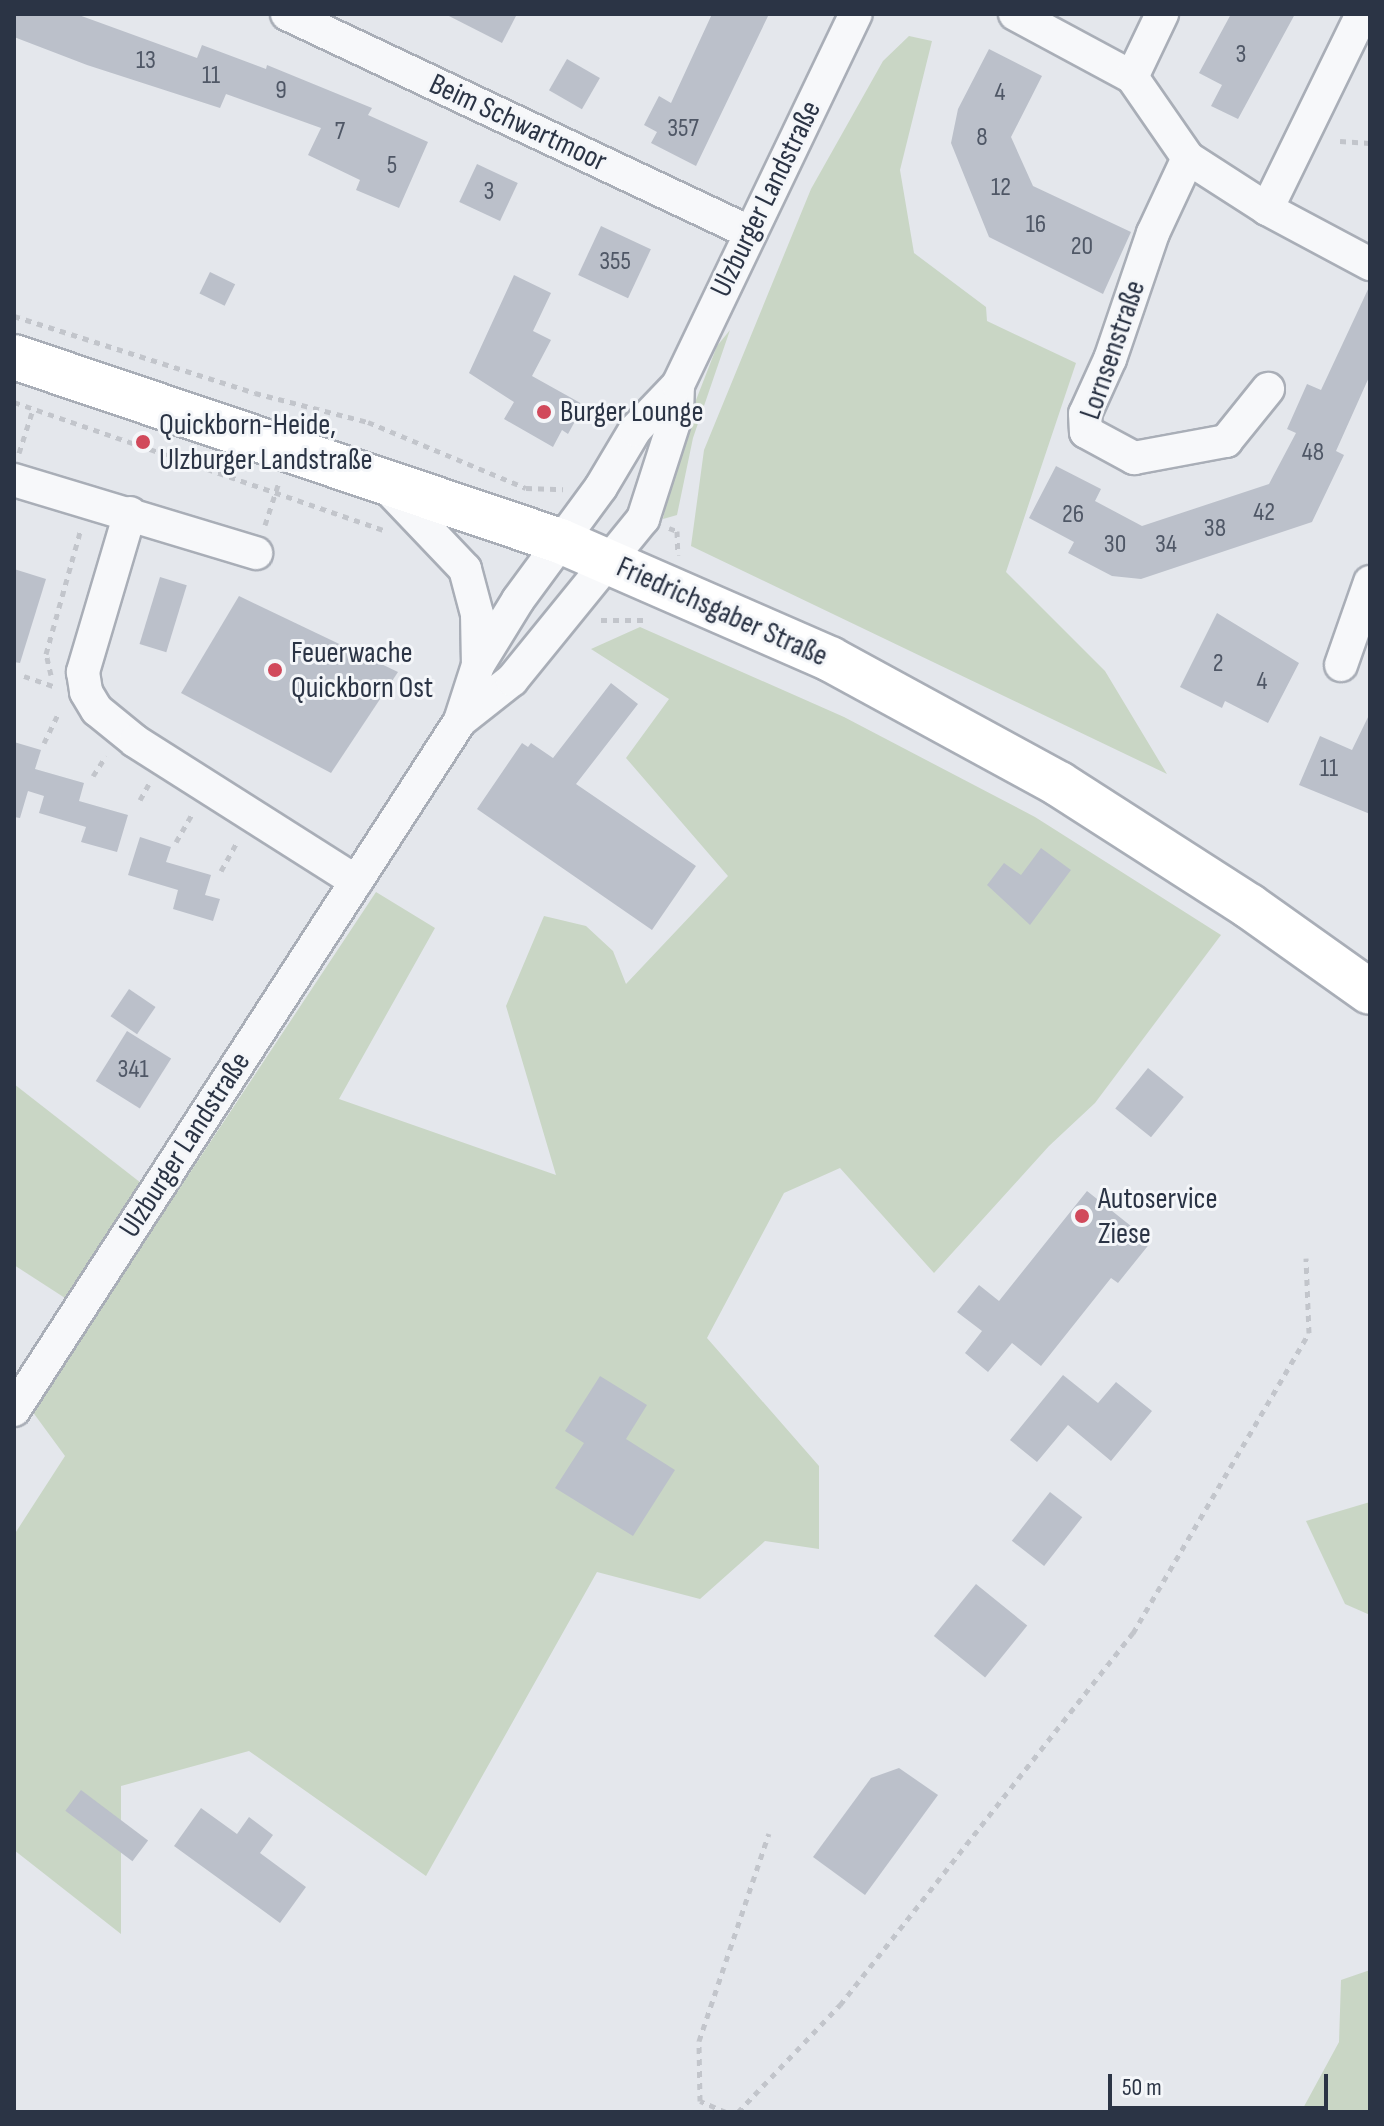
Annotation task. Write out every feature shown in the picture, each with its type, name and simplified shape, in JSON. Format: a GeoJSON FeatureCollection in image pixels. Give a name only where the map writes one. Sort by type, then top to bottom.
{"type":"FeatureCollection","features":[{"type":"Feature","properties":{"kind":"main road","name":"Friedrichsgaber Straße"},"geometry":{"type":"LineString","coordinates":[[14,357],[560,541],[830,659],[948,719],[1156,845],[1370,992]]}},
{"type":"Feature","properties":{"kind":"street","name":"Beim Schwartmoor"},"geometry":{"type":"LineString","coordinates":[[287,14],[749,232]]}},
{"type":"Feature","properties":{"kind":"street","name":"Ulzburger Landstraße"},"geometry":{"type":"LineString","coordinates":[[14,1410],[460,721],[478,665],[560,541],[596,494],[635,430],[678,385],[856,14]]}},
{"type":"Feature","properties":{"kind":"street"},"geometry":{"type":"LineString","coordinates":[[1015,14],[1132,77],[1188,158],[1267,209],[1370,264]]}},
{"type":"Feature","properties":{"kind":"street"},"geometry":{"type":"LineString","coordinates":[[1132,77],[1162,14]]}},
{"type":"Feature","properties":{"kind":"street"},"geometry":{"type":"LineString","coordinates":[[1267,209],[1362,14]]}},
{"type":"Feature","properties":{"kind":"street","name":"Lornsenstraße"},"geometry":{"type":"LineString","coordinates":[[1188,158],[1153,233],[1110,359],[1085,414],[1086,432],[1134,458],[1226,441],[1268,389]]}},
{"type":"Feature","properties":{"kind":"street","name":"Ulzburger Landstraße"},"geometry":{"type":"LineString","coordinates":[[460,721],[512,680],[612,562],[643,519],[677,413],[678,385]]}},
{"type":"Feature","properties":{"kind":"street"},"geometry":{"type":"LineString","coordinates":[[16,469],[130,513],[256,553]]}},
{"type":"Feature","properties":{"kind":"street","name":"Ulzburger Landstraße"},"geometry":{"type":"LineString","coordinates":[[379,480],[465,569],[477,614],[478,665]]}},
{"type":"Feature","properties":{"kind":"street"},"geometry":{"type":"LineString","coordinates":[[130,513],[83,672],[86,692],[97,710],[135,741],[356,881]]}},
{"type":"Feature","properties":{"kind":"street"},"geometry":{"type":"LineString","coordinates":[[1341,665],[1370,582]]}},
{"type":"Feature","properties":{"kind":"path"},"geometry":{"type":"LineString","coordinates":[[1340,141],[1370,143]]}},
{"type":"Feature","properties":{"kind":"path"},"geometry":{"type":"LineString","coordinates":[[14,316],[255,393],[368,422],[526,488],[544,493],[575,483],[596,494]]}},
{"type":"Feature","properties":{"kind":"path"},"geometry":{"type":"LineString","coordinates":[[14,402],[399,535]]}},
{"type":"Feature","properties":{"kind":"path"},"geometry":{"type":"LineString","coordinates":[[16,469],[33,409]]}},
{"type":"Feature","properties":{"kind":"path"},"geometry":{"type":"LineString","coordinates":[[256,553],[289,452]]}},
{"type":"Feature","properties":{"kind":"path"},"geometry":{"type":"LineString","coordinates":[[643,519],[677,531],[681,550]]}},
{"type":"Feature","properties":{"kind":"path"},"geometry":{"type":"LineString","coordinates":[[24,676],[53,686]]}},
{"type":"Feature","properties":{"kind":"path"},"geometry":{"type":"LineString","coordinates":[[44,743],[59,712]]}},
{"type":"Feature","properties":{"kind":"path"},"geometry":{"type":"LineString","coordinates":[[93,776],[113,745]]}},
{"type":"Feature","properties":{"kind":"path"},"geometry":{"type":"LineString","coordinates":[[221,871],[245,828]]}},
{"type":"Feature","properties":{"kind":"path"},"geometry":{"type":"LineString","coordinates":[[738,2112],[840,2005],[1133,1633],[1309,1333],[1306,1258]]}},
{"type":"Feature","properties":{"kind":"path"},"geometry":{"type":"LineString","coordinates":[[726,2112],[700,2101],[699,2041],[769,1833]]}},
{"type":"Feature","properties":{"kind":"green space"},"geometry":{"type":"Polygon","coordinates":[[[909,36],[932,41],[900,170],[914,253],[986,307],[987,321],[1076,363],[1006,572],[1105,671],[1167,774],[691,546],[704,450],[811,189],[883,61],[909,36]]]}},
{"type":"Feature","properties":{"kind":"green space"},"geometry":{"type":"Polygon","coordinates":[[[730,330],[693,438],[677,515],[663,519],[677,449],[717,346],[730,330]]]}},
{"type":"Feature","properties":{"kind":"green space"},"geometry":{"type":"Polygon","coordinates":[[[640,627],[844,717],[1035,817],[1221,935],[1095,1103],[1049,1146],[934,1273],[840,1168],[784,1193],[707,1338],[819,1466],[819,1549],[765,1541],[700,1599],[597,1572],[426,1876],[249,1751],[121,1786],[121,1934],[14,1850],[14,1535],[65,1456],[32,1411],[376,892],[435,928],[339,1099],[556,1175],[506,1006],[544,916],[586,926],[613,951],[626,984],[728,876],[626,758],[669,699],[591,649],[640,627]]]}},
{"type":"Feature","properties":{"kind":"green space"},"geometry":{"type":"Polygon","coordinates":[[[14,1084],[141,1183],[65,1298],[14,1265],[14,1084]]]}},
{"type":"Feature","properties":{"kind":"green space"},"geometry":{"type":"Polygon","coordinates":[[[1370,1502],[1370,1615],[1345,1604],[1306,1521],[1370,1502]]]}},
{"type":"Feature","properties":{"kind":"green space"},"geometry":{"type":"Polygon","coordinates":[[[1370,1970],[1370,2112],[1301,2112],[1339,2042],[1341,1980],[1370,1970]]]}},
{"type":"Feature","properties":{"kind":"building"},"geometry":{"type":"Polygon","coordinates":[[[14,14],[76,14],[197,58],[202,45],[266,69],[267,65],[372,108],[368,115],[428,142],[399,208],[356,190],[360,180],[308,155],[321,128],[226,94],[220,108],[87,65],[14,37],[14,14]]]}},
{"type":"Feature","properties":{"kind":"building"},"geometry":{"type":"Polygon","coordinates":[[[445,14],[517,14],[502,43],[445,14]]]}},
{"type":"Feature","properties":{"kind":"building"},"geometry":{"type":"Polygon","coordinates":[[[712,14],[769,14],[696,166],[651,143],[657,132],[644,125],[659,96],[671,103],[712,14]]]}},
{"type":"Feature","properties":{"kind":"building"},"geometry":{"type":"Polygon","coordinates":[[[1231,14],[1295,14],[1238,119],[1211,106],[1222,85],[1199,73],[1231,14]]]}},
{"type":"Feature","properties":{"kind":"building"},"geometry":{"type":"Polygon","coordinates":[[[989,49],[1042,76],[1011,137],[1033,186],[1131,232],[1103,294],[989,237],[951,143],[958,109],[989,49]]]}},
{"type":"Feature","properties":{"kind":"building"},"geometry":{"type":"Polygon","coordinates":[[[567,59],[600,78],[582,109],[549,90],[567,59]]]}},
{"type":"Feature","properties":{"kind":"building"},"geometry":{"type":"Polygon","coordinates":[[[477,164],[518,183],[500,221],[459,202],[477,164]]]}},
{"type":"Feature","properties":{"kind":"building"},"geometry":{"type":"Polygon","coordinates":[[[601,226],[651,249],[628,298],[578,275],[601,226]]]}},
{"type":"Feature","properties":{"kind":"building"},"geometry":{"type":"Polygon","coordinates":[[[210,272],[235,284],[225,306],[199,294],[210,272]]]}},
{"type":"Feature","properties":{"kind":"building"},"geometry":{"type":"Polygon","coordinates":[[[514,275],[551,293],[533,331],[551,340],[532,376],[584,405],[568,434],[562,430],[553,447],[504,419],[514,402],[469,373],[514,275]]]}},
{"type":"Feature","properties":{"kind":"building"},"geometry":{"type":"Polygon","coordinates":[[[1370,285],[1370,375],[1336,451],[1344,455],[1312,522],[1141,579],[1112,576],[1068,553],[1074,542],[1029,518],[1056,466],[1101,489],[1095,501],[1142,526],[1269,484],[1296,433],[1287,429],[1307,384],[1321,390],[1370,285]]]}},
{"type":"Feature","properties":{"kind":"building"},"geometry":{"type":"Polygon","coordinates":[[[14,569],[46,579],[20,663],[14,662],[14,569]]]}},
{"type":"Feature","properties":{"kind":"building"},"geometry":{"type":"Polygon","coordinates":[[[160,577],[187,585],[166,652],[140,644],[160,577]]]}},
{"type":"Feature","properties":{"kind":"building"},"geometry":{"type":"Polygon","coordinates":[[[239,596],[398,672],[331,773],[181,693],[239,596]]]}},
{"type":"Feature","properties":{"kind":"building"},"geometry":{"type":"Polygon","coordinates":[[[1217,613],[1299,663],[1268,723],[1225,701],[1222,708],[1180,687],[1217,613]]]}},
{"type":"Feature","properties":{"kind":"building"},"geometry":{"type":"Polygon","coordinates":[[[611,683],[638,704],[576,784],[696,866],[652,930],[477,809],[522,743],[528,747],[531,743],[553,758],[611,683]]]}},
{"type":"Feature","properties":{"kind":"building"},"geometry":{"type":"Polygon","coordinates":[[[1370,713],[1370,814],[1299,785],[1320,736],[1352,750],[1370,713]]]}},
{"type":"Feature","properties":{"kind":"building"},"geometry":{"type":"Polygon","coordinates":[[[14,742],[41,750],[35,769],[84,783],[79,801],[128,815],[117,852],[81,842],[86,827],[39,813],[44,796],[28,791],[20,818],[14,817],[14,742]]]}},
{"type":"Feature","properties":{"kind":"building"},"geometry":{"type":"Polygon","coordinates":[[[140,837],[171,847],[166,862],[211,875],[205,895],[220,899],[213,921],[173,909],[178,890],[128,875],[140,837]]]}},
{"type":"Feature","properties":{"kind":"building"},"geometry":{"type":"Polygon","coordinates":[[[1041,848],[1071,870],[1030,925],[987,885],[1004,863],[1021,875],[1041,848]]]}},
{"type":"Feature","properties":{"kind":"building"},"geometry":{"type":"Polygon","coordinates":[[[129,989],[156,1007],[137,1034],[111,1016],[129,989]]]}},
{"type":"Feature","properties":{"kind":"building"},"geometry":{"type":"Polygon","coordinates":[[[127,1031],[171,1059],[140,1109],[96,1081],[127,1031]]]}},
{"type":"Feature","properties":{"kind":"building"},"geometry":{"type":"Polygon","coordinates":[[[1148,1068],[1184,1097],[1151,1137],[1115,1108],[1148,1068]]]}},
{"type":"Feature","properties":{"kind":"building"},"geometry":{"type":"Polygon","coordinates":[[[1087,1191],[1151,1242],[1118,1283],[1111,1278],[1041,1366],[1012,1343],[988,1372],[965,1353],[982,1331],[957,1312],[979,1285],[999,1301],[1087,1191]]]}},
{"type":"Feature","properties":{"kind":"building"},"geometry":{"type":"Polygon","coordinates":[[[1063,1375],[1098,1403],[1116,1382],[1152,1411],[1111,1461],[1068,1425],[1037,1462],[1010,1440],[1063,1375]]]}},
{"type":"Feature","properties":{"kind":"building"},"geometry":{"type":"Polygon","coordinates":[[[600,1376],[647,1405],[626,1439],[675,1470],[633,1536],[555,1488],[584,1443],[565,1431],[600,1376]]]}},
{"type":"Feature","properties":{"kind":"building"},"geometry":{"type":"Polygon","coordinates":[[[1050,1492],[1082,1517],[1044,1566],[1012,1541],[1050,1492]]]}},
{"type":"Feature","properties":{"kind":"building"},"geometry":{"type":"Polygon","coordinates":[[[976,1584],[1027,1626],[985,1678],[934,1636],[976,1584]]]}},
{"type":"Feature","properties":{"kind":"building"},"geometry":{"type":"Polygon","coordinates":[[[899,1768],[938,1795],[865,1895],[813,1857],[871,1778],[899,1768]]]}},
{"type":"Feature","properties":{"kind":"building"},"geometry":{"type":"Polygon","coordinates":[[[81,1790],[148,1841],[132,1861],[65,1811],[81,1790]]]}},
{"type":"Feature","properties":{"kind":"building"},"geometry":{"type":"Polygon","coordinates":[[[201,1808],[237,1834],[249,1817],[273,1835],[260,1853],[306,1887],[280,1923],[174,1846],[201,1808]]]}},
{"type":"Feature","properties":{"kind":"place","name":"Burger Lounge"},"geometry":{"type":"Point","coordinates":[544,412]}},
{"type":"Feature","properties":{"kind":"place","name":"Quickborn-Heide, Ulzburger Landstraße"},"geometry":{"type":"Point","coordinates":[143,442]}},
{"type":"Feature","properties":{"kind":"place","name":"Feuerwache Quickborn Ost"},"geometry":{"type":"Point","coordinates":[275,670]}},
{"type":"Feature","properties":{"kind":"place","name":"Autoservice Ziese"},"geometry":{"type":"Point","coordinates":[1082,1216]}}]}
